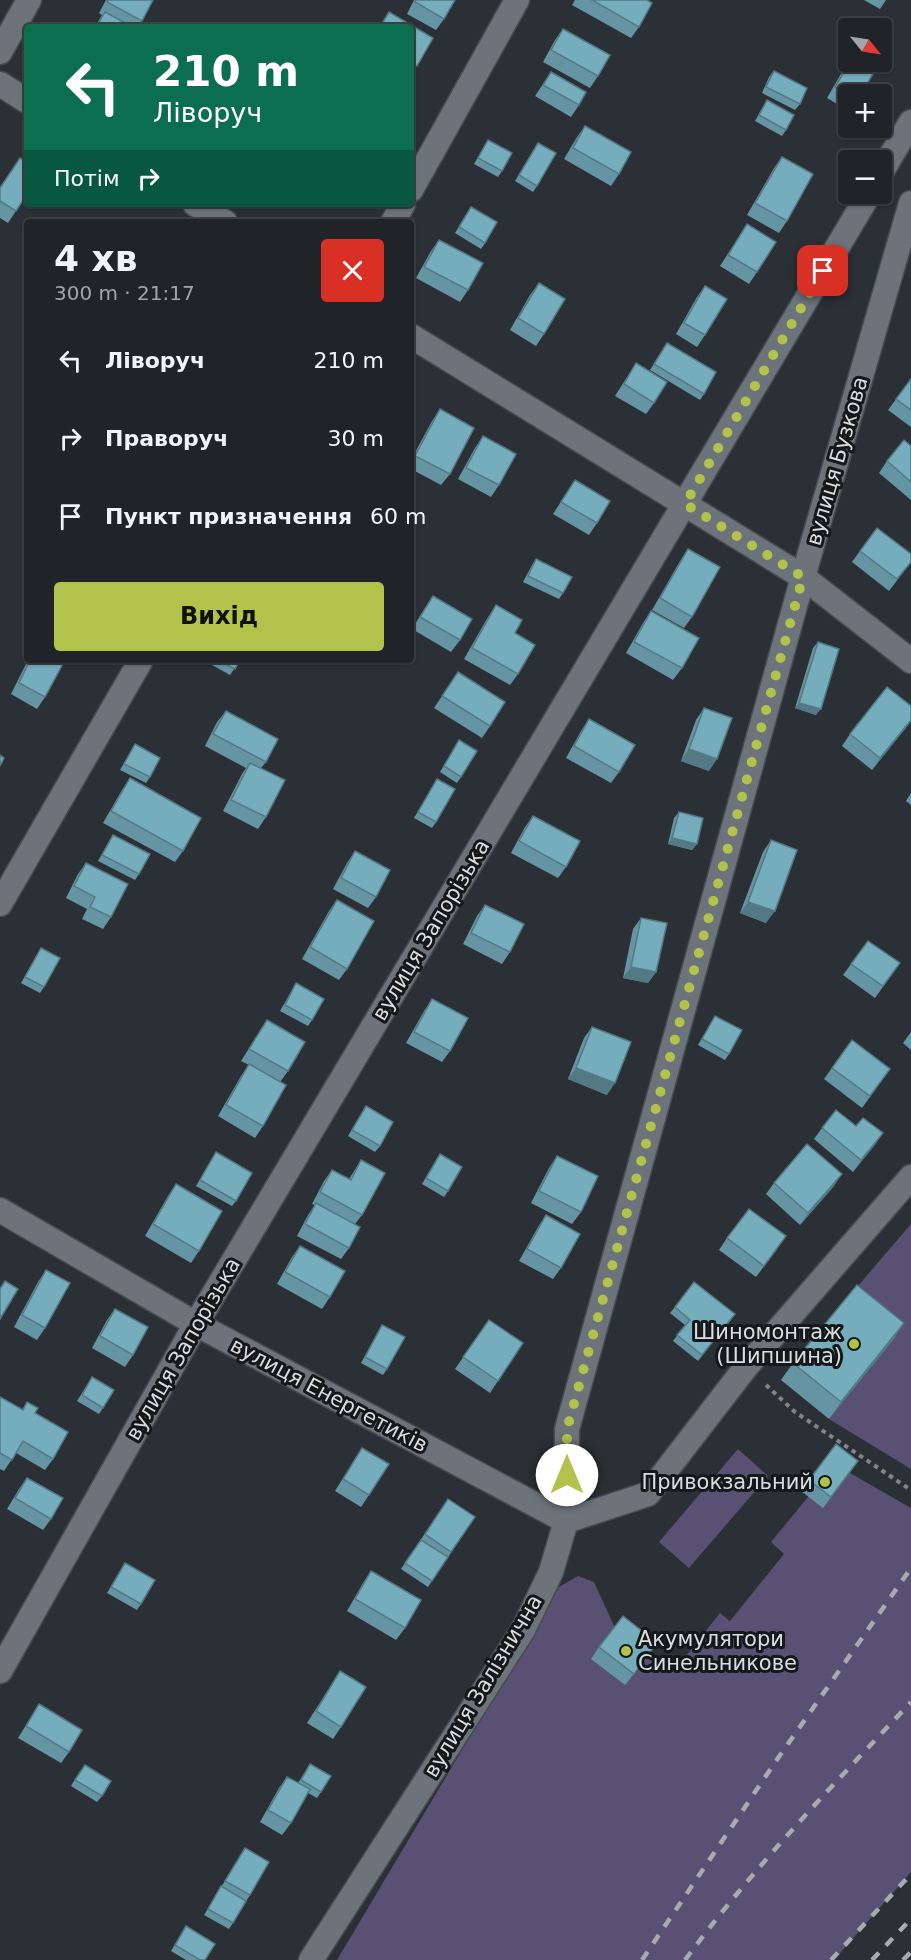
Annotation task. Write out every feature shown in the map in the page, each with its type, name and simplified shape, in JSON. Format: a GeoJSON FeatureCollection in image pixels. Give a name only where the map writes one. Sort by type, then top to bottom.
{"type":"FeatureCollection","features":[{"type":"Feature","properties":{"kind":"street"},"geometry":{"type":"LineString","coordinates":[[0,52],[29,0]]}},
{"type":"Feature","properties":{"kind":"street"},"geometry":{"type":"LineString","coordinates":[[414,185],[518,0]]}},
{"type":"Feature","properties":{"kind":"street"},"geometry":{"type":"LineString","coordinates":[[0,84],[24,99]]}},
{"type":"Feature","properties":{"kind":"street"},"geometry":{"type":"LineString","coordinates":[[892,154],[911,122]]}},
{"type":"Feature","properties":{"kind":"street","name":"вулиця Бузкова"},"geometry":{"type":"LineString","coordinates":[[566,1521],[567,1429],[803,577],[911,203]]}},
{"type":"Feature","properties":{"kind":"street","name":"вулиця Запорізька"},"geometry":{"type":"LineString","coordinates":[[0,1671],[196,1324],[863,204]]}},
{"type":"Feature","properties":{"kind":"street"},"geometry":{"type":"LineString","coordinates":[[200,207],[220,219]]}},
{"type":"Feature","properties":{"kind":"street"},"geometry":{"type":"LineString","coordinates":[[414,338],[803,577],[911,661]]}},
{"type":"Feature","properties":{"kind":"street"},"geometry":{"type":"LineString","coordinates":[[0,904],[139,663]]}},
{"type":"Feature","properties":{"kind":"street"},"geometry":{"type":"LineString","coordinates":[[566,1521],[648,1494],[746,1367],[911,1177]]}},
{"type":"Feature","properties":{"kind":"street","name":"вулиця Енергетиків"},"geometry":{"type":"LineString","coordinates":[[0,1210],[196,1324],[566,1521]]}},
{"type":"Feature","properties":{"kind":"street","name":"вулиця Залізнична"},"geometry":{"type":"LineString","coordinates":[[311,1960],[523,1630],[551,1572],[566,1521]]}},
{"type":"Feature","properties":{"kind":"path"},"geometry":{"type":"LineString","coordinates":[[746,1367],[795,1412],[911,1490]]}},
{"type":"Feature","properties":{"kind":"shaded area"},"geometry":{"type":"Polygon","coordinates":[[[911,1224],[911,1469],[829,1419],[893,1340],[845,1301],[911,1224]]]}},
{"type":"Feature","properties":{"kind":"shaded area"},"geometry":{"type":"Polygon","coordinates":[[[738,1449],[768,1476],[689,1568],[659,1542],[738,1449]]]}},
{"type":"Feature","properties":{"kind":"shaded area"},"geometry":{"type":"Polygon","coordinates":[[[850,1473],[911,1508],[911,1872],[834,1960],[337,1960],[559,1587],[578,1576],[594,1582],[615,1628],[674,1671],[720,1613],[730,1621],[784,1554],[771,1542],[808,1497],[850,1473]]]}},
{"type":"Feature","properties":{"kind":"building"},"geometry":{"type":"Polygon","coordinates":[[[108,0],[153,0],[142,21],[107,2],[108,0]]]}},
{"type":"Feature","properties":{"kind":"building"},"geometry":{"type":"Polygon","coordinates":[[[416,0],[455,0],[444,19],[415,2],[416,0]]]}},
{"type":"Feature","properties":{"kind":"building"},"geometry":{"type":"Polygon","coordinates":[[[592,0],[647,0],[652,3],[639,27],[592,0]]]}},
{"type":"Feature","properties":{"kind":"building"},"geometry":{"type":"Polygon","coordinates":[[[105,12],[127,24],[98,24],[105,12]]]}},
{"type":"Feature","properties":{"kind":"building"},"geometry":{"type":"Polygon","coordinates":[[[389,12],[409,24],[382,24],[389,12]]]}},
{"type":"Feature","properties":{"kind":"building"},"geometry":{"type":"Polygon","coordinates":[[[414,27],[433,38],[417,66],[414,64],[414,27]]]}},
{"type":"Feature","properties":{"kind":"building"},"geometry":{"type":"Polygon","coordinates":[[[563,29],[610,55],[598,76],[551,50],[563,29]]]}},
{"type":"Feature","properties":{"kind":"building"},"geometry":{"type":"Polygon","coordinates":[[[774,71],[807,88],[800,104],[766,87],[774,71]]]}},
{"type":"Feature","properties":{"kind":"building"},"geometry":{"type":"Polygon","coordinates":[[[551,72],[586,92],[579,105],[543,85],[551,72]]]}},
{"type":"Feature","properties":{"kind":"building"},"geometry":{"type":"Polygon","coordinates":[[[844,72],[874,72],[867,84],[838,84],[838,89],[835,87],[844,72]]]}},
{"type":"Feature","properties":{"kind":"building"},"geometry":{"type":"Polygon","coordinates":[[[767,100],[794,115],[786,130],[759,115],[767,100]]]}},
{"type":"Feature","properties":{"kind":"building"},"geometry":{"type":"Polygon","coordinates":[[[585,126],[631,152],[619,174],[573,148],[585,126]]]}},
{"type":"Feature","properties":{"kind":"building"},"geometry":{"type":"Polygon","coordinates":[[[488,140],[512,153],[502,171],[478,158],[488,140]]]}},
{"type":"Feature","properties":{"kind":"building"},"geometry":{"type":"Polygon","coordinates":[[[538,143],[556,153],[537,186],[519,175],[538,143]]]}},
{"type":"Feature","properties":{"kind":"building"},"geometry":{"type":"Polygon","coordinates":[[[782,157],[813,174],[787,221],[755,203],[782,157]]]}},
{"type":"Feature","properties":{"kind":"building"},"geometry":{"type":"Polygon","coordinates":[[[20,158],[24,161],[24,199],[16,211],[0,201],[0,188],[20,158]]]}},
{"type":"Feature","properties":{"kind":"building"},"geometry":{"type":"Polygon","coordinates":[[[471,207],[497,222],[485,243],[459,227],[471,207]]]}},
{"type":"Feature","properties":{"kind":"building"},"geometry":{"type":"Polygon","coordinates":[[[747,224],[776,242],[757,272],[728,255],[747,224]]]}},
{"type":"Feature","properties":{"kind":"building"},"geometry":{"type":"Polygon","coordinates":[[[439,240],[483,263],[468,290],[424,267],[439,240]]]}},
{"type":"Feature","properties":{"kind":"building"},"geometry":{"type":"Polygon","coordinates":[[[539,283],[565,299],[544,334],[518,318],[539,283]]]}},
{"type":"Feature","properties":{"kind":"building"},"geometry":{"type":"Polygon","coordinates":[[[705,286],[727,299],[705,335],[684,323],[705,286]]]}},
{"type":"Feature","properties":{"kind":"building"},"geometry":{"type":"Polygon","coordinates":[[[667,343],[716,372],[704,394],[654,364],[667,343]]]}},
{"type":"Feature","properties":{"kind":"building"},"geometry":{"type":"Polygon","coordinates":[[[636,363],[667,382],[654,403],[624,384],[636,363]]]}},
{"type":"Feature","properties":{"kind":"building"},"geometry":{"type":"Polygon","coordinates":[[[911,379],[911,410],[896,399],[911,379]]]}},
{"type":"Feature","properties":{"kind":"building"},"geometry":{"type":"Polygon","coordinates":[[[440,409],[474,428],[450,474],[415,456],[440,409]]]}},
{"type":"Feature","properties":{"kind":"building"},"geometry":{"type":"Polygon","coordinates":[[[483,436],[516,454],[499,485],[466,468],[483,436]]]}},
{"type":"Feature","properties":{"kind":"building"},"geometry":{"type":"Polygon","coordinates":[[[904,440],[911,446],[911,482],[887,461],[904,440]]]}},
{"type":"Feature","properties":{"kind":"building"},"geometry":{"type":"Polygon","coordinates":[[[575,480],[610,501],[597,523],[561,502],[575,480]]]}},
{"type":"Feature","properties":{"kind":"building"},"geometry":{"type":"Polygon","coordinates":[[[877,528],[911,554],[911,562],[897,579],[860,551],[877,528]]]}},
{"type":"Feature","properties":{"kind":"building"},"geometry":{"type":"Polygon","coordinates":[[[688,549],[720,567],[692,617],[660,598],[688,549]]]}},
{"type":"Feature","properties":{"kind":"building"},"geometry":{"type":"Polygon","coordinates":[[[536,559],[572,577],[563,593],[528,576],[536,559]]]}},
{"type":"Feature","properties":{"kind":"building"},"geometry":{"type":"Polygon","coordinates":[[[433,596],[472,619],[460,640],[420,617],[433,596]]]}},
{"type":"Feature","properties":{"kind":"building"},"geometry":{"type":"Polygon","coordinates":[[[496,605],[522,620],[515,633],[535,645],[518,674],[472,648],[496,605]]]}},
{"type":"Feature","properties":{"kind":"building"},"geometry":{"type":"Polygon","coordinates":[[[651,611],[699,638],[682,668],[634,642],[651,611]]]}},
{"type":"Feature","properties":{"kind":"building"},"geometry":{"type":"Polygon","coordinates":[[[818,642],[839,649],[821,709],[799,703],[818,642]]]}},
{"type":"Feature","properties":{"kind":"building"},"geometry":{"type":"Polygon","coordinates":[[[29,663],[63,663],[45,697],[19,683],[29,663]]]}},
{"type":"Feature","properties":{"kind":"building"},"geometry":{"type":"Polygon","coordinates":[[[224,663],[238,663],[235,669],[224,663]]]}},
{"type":"Feature","properties":{"kind":"building"},"geometry":{"type":"Polygon","coordinates":[[[458,672],[505,702],[490,726],[442,696],[458,672]]]}},
{"type":"Feature","properties":{"kind":"building"},"geometry":{"type":"Polygon","coordinates":[[[887,687],[911,706],[911,720],[880,758],[850,734],[887,687]]]}},
{"type":"Feature","properties":{"kind":"building"},"geometry":{"type":"Polygon","coordinates":[[[704,708],[732,718],[717,759],[689,749],[704,708]]]}},
{"type":"Feature","properties":{"kind":"building"},"geometry":{"type":"Polygon","coordinates":[[[226,711],[278,739],[266,762],[213,734],[226,711]]]}},
{"type":"Feature","properties":{"kind":"building"},"geometry":{"type":"Polygon","coordinates":[[[589,719],[635,745],[619,772],[574,746],[589,719]]]}},
{"type":"Feature","properties":{"kind":"building"},"geometry":{"type":"Polygon","coordinates":[[[459,740],[477,751],[461,777],[444,766],[459,740]]]}},
{"type":"Feature","properties":{"kind":"building"},"geometry":{"type":"Polygon","coordinates":[[[135,744],[160,758],[150,777],[124,764],[135,744]]]}},
{"type":"Feature","properties":{"kind":"building"},"geometry":{"type":"Polygon","coordinates":[[[250,763],[285,780],[266,817],[231,800],[250,763]]]}},
{"type":"Feature","properties":{"kind":"building"},"geometry":{"type":"Polygon","coordinates":[[[130,778],[201,818],[183,851],[111,811],[130,778]]]}},
{"type":"Feature","properties":{"kind":"building"},"geometry":{"type":"Polygon","coordinates":[[[437,779],[455,789],[436,822],[418,812],[437,779]]]}},
{"type":"Feature","properties":{"kind":"building"},"geometry":{"type":"Polygon","coordinates":[[[679,812],[703,818],[697,844],[672,838],[679,812]]]}},
{"type":"Feature","properties":{"kind":"building"},"geometry":{"type":"Polygon","coordinates":[[[533,816],[580,841],[566,867],[519,841],[533,816]]]}},
{"type":"Feature","properties":{"kind":"building"},"geometry":{"type":"Polygon","coordinates":[[[113,835],[150,854],[139,874],[102,855],[113,835]]]}},
{"type":"Feature","properties":{"kind":"building"},"geometry":{"type":"Polygon","coordinates":[[[771,840],[797,850],[775,911],[748,902],[771,840]]]}},
{"type":"Feature","properties":{"kind":"building"},"geometry":{"type":"Polygon","coordinates":[[[355,851],[390,870],[376,897],[341,878],[355,851]]]}},
{"type":"Feature","properties":{"kind":"building"},"geometry":{"type":"Polygon","coordinates":[[[86,863],[128,884],[111,917],[90,907],[95,897],[74,886],[86,863]]]}},
{"type":"Feature","properties":{"kind":"building"},"geometry":{"type":"Polygon","coordinates":[[[337,900],[374,921],[347,969],[310,947],[337,900]]]}},
{"type":"Feature","properties":{"kind":"building"},"geometry":{"type":"Polygon","coordinates":[[[485,905],[524,924],[510,952],[471,933],[485,905]]]}},
{"type":"Feature","properties":{"kind":"building"},"geometry":{"type":"Polygon","coordinates":[[[641,918],[667,923],[656,972],[631,967],[641,918]]]}},
{"type":"Feature","properties":{"kind":"building"},"geometry":{"type":"Polygon","coordinates":[[[868,941],[900,963],[883,986],[851,964],[868,941]]]}},
{"type":"Feature","properties":{"kind":"building"},"geometry":{"type":"Polygon","coordinates":[[[41,948],[60,958],[44,987],[25,977],[41,948]]]}},
{"type":"Feature","properties":{"kind":"building"},"geometry":{"type":"Polygon","coordinates":[[[296,983],[324,999],[312,1020],[285,1005],[296,983]]]}},
{"type":"Feature","properties":{"kind":"building"},"geometry":{"type":"Polygon","coordinates":[[[432,999],[468,1018],[450,1051],[414,1032],[432,999]]]}},
{"type":"Feature","properties":{"kind":"building"},"geometry":{"type":"Polygon","coordinates":[[[715,1016],[742,1030],[729,1054],[702,1039],[715,1016]]]}},
{"type":"Feature","properties":{"kind":"building"},"geometry":{"type":"Polygon","coordinates":[[[267,1020],[305,1042],[288,1071],[249,1049],[267,1020]]]}},
{"type":"Feature","properties":{"kind":"building"},"geometry":{"type":"Polygon","coordinates":[[[592,1027],[631,1042],[615,1083],[576,1068],[592,1027]]]}},
{"type":"Feature","properties":{"kind":"building"},"geometry":{"type":"Polygon","coordinates":[[[852,1040],[890,1069],[870,1096],[832,1068],[852,1040]]]}},
{"type":"Feature","properties":{"kind":"building"},"geometry":{"type":"Polygon","coordinates":[[[249,1064],[286,1085],[263,1126],[226,1105],[249,1064]]]}},
{"type":"Feature","properties":{"kind":"building"},"geometry":{"type":"Polygon","coordinates":[[[366,1106],[393,1122],[380,1146],[352,1130],[366,1106]]]}},
{"type":"Feature","properties":{"kind":"building"},"geometry":{"type":"Polygon","coordinates":[[[836,1110],[856,1126],[863,1118],[883,1133],[861,1160],[822,1128],[836,1110]]]}},
{"type":"Feature","properties":{"kind":"building"},"geometry":{"type":"Polygon","coordinates":[[[807,1144],[842,1174],[808,1213],[774,1183],[807,1144]]]}},
{"type":"Feature","properties":{"kind":"building"},"geometry":{"type":"Polygon","coordinates":[[[216,1152],[252,1173],[236,1201],[200,1180],[216,1152]]]}},
{"type":"Feature","properties":{"kind":"building"},"geometry":{"type":"Polygon","coordinates":[[[440,1154],[462,1167],[448,1191],[426,1178],[440,1154]]]}},
{"type":"Feature","properties":{"kind":"building"},"geometry":{"type":"Polygon","coordinates":[[[557,1156],[598,1176],[581,1212],[539,1191],[557,1156]]]}},
{"type":"Feature","properties":{"kind":"building"},"geometry":{"type":"Polygon","coordinates":[[[361,1160],[385,1173],[362,1215],[320,1192],[332,1170],[351,1180],[361,1160]]]}},
{"type":"Feature","properties":{"kind":"building"},"geometry":{"type":"Polygon","coordinates":[[[176,1184],[222,1211],[199,1251],[153,1224],[176,1184]]]}},
{"type":"Feature","properties":{"kind":"building"},"geometry":{"type":"Polygon","coordinates":[[[316,1203],[360,1227],[349,1248],[305,1224],[316,1203]]]}},
{"type":"Feature","properties":{"kind":"building"},"geometry":{"type":"Polygon","coordinates":[[[749,1209],[786,1236],[764,1266],[727,1238],[749,1209]]]}},
{"type":"Feature","properties":{"kind":"building"},"geometry":{"type":"Polygon","coordinates":[[[546,1215],[580,1234],[561,1268],[527,1249],[546,1215]]]}},
{"type":"Feature","properties":{"kind":"building"},"geometry":{"type":"Polygon","coordinates":[[[300,1246],[345,1271],[330,1297],[285,1272],[300,1246]]]}},
{"type":"Feature","properties":{"kind":"building"},"geometry":{"type":"Polygon","coordinates":[[[46,1270],[70,1283],[45,1328],[22,1315],[46,1270]]]}},
{"type":"Feature","properties":{"kind":"building"},"geometry":{"type":"Polygon","coordinates":[[[5,1281],[18,1289],[0,1319],[0,1289],[5,1281]]]}},
{"type":"Feature","properties":{"kind":"building"},"geometry":{"type":"Polygon","coordinates":[[[694,1282],[735,1314],[702,1355],[677,1335],[690,1320],[675,1307],[694,1282]]]}},
{"type":"Feature","properties":{"kind":"building"},"geometry":{"type":"Polygon","coordinates":[[[857,1285],[904,1323],[841,1402],[793,1363],[857,1285]]]}},
{"type":"Feature","properties":{"kind":"building"},"geometry":{"type":"Polygon","coordinates":[[[115,1309],[148,1327],[133,1355],[100,1336],[115,1309]]]}},
{"type":"Feature","properties":{"kind":"building"},"geometry":{"type":"Polygon","coordinates":[[[489,1320],[523,1343],[498,1381],[463,1357],[489,1320]]]}},
{"type":"Feature","properties":{"kind":"building"},"geometry":{"type":"Polygon","coordinates":[[[382,1325],[405,1337],[387,1369],[365,1357],[382,1325]]]}},
{"type":"Feature","properties":{"kind":"building"},"geometry":{"type":"Polygon","coordinates":[[[92,1377],[114,1390],[103,1408],[82,1395],[92,1377]]]}},
{"type":"Feature","properties":{"kind":"building"},"geometry":{"type":"Polygon","coordinates":[[[0,1397],[23,1410],[27,1402],[38,1408],[35,1413],[68,1432],[53,1459],[23,1441],[12,1460],[0,1453],[0,1397]]]}},
{"type":"Feature","properties":{"kind":"building","name":"Привокзальний"},"geometry":{"type":"Polygon","coordinates":[[[836,1444],[858,1461],[831,1497],[809,1480],[836,1444]]]}},
{"type":"Feature","properties":{"kind":"building"},"geometry":{"type":"Polygon","coordinates":[[[362,1448],[389,1464],[369,1495],[343,1479],[362,1448]]]}},
{"type":"Feature","properties":{"kind":"building"},"geometry":{"type":"Polygon","coordinates":[[[27,1478],[63,1498],[51,1519],[15,1498],[27,1478]]]}},
{"type":"Feature","properties":{"kind":"building"},"geometry":{"type":"Polygon","coordinates":[[[448,1499],[475,1517],[451,1552],[425,1534],[448,1499]]]}},
{"type":"Feature","properties":{"kind":"building"},"geometry":{"type":"Polygon","coordinates":[[[421,1540],[448,1557],[432,1581],[405,1563],[421,1540]]]}},
{"type":"Feature","properties":{"kind":"building"},"geometry":{"type":"Polygon","coordinates":[[[125,1563],[155,1580],[141,1604],[111,1587],[125,1563]]]}},
{"type":"Feature","properties":{"kind":"building"},"geometry":{"type":"Polygon","coordinates":[[[371,1571],[421,1600],[405,1628],[355,1599],[371,1571]]]}},
{"type":"Feature","properties":{"kind":"building"},"geometry":{"type":"Polygon","coordinates":[[[623,1616],[657,1643],[634,1674],[599,1647],[623,1616]]]}},
{"type":"Feature","properties":{"kind":"building"},"geometry":{"type":"Polygon","coordinates":[[[340,1671],[366,1687],[341,1727],[316,1711],[340,1671]]]}},
{"type":"Feature","properties":{"kind":"building"},"geometry":{"type":"Polygon","coordinates":[[[39,1704],[82,1730],[69,1752],[26,1726],[39,1704]]]}},
{"type":"Feature","properties":{"kind":"building"},"geometry":{"type":"Polygon","coordinates":[[[310,1764],[331,1776],[321,1792],[301,1780],[310,1764]]]}},
{"type":"Feature","properties":{"kind":"building"},"geometry":{"type":"Polygon","coordinates":[[[85,1765],[111,1781],[102,1796],[75,1780],[85,1765]]]}},
{"type":"Feature","properties":{"kind":"building"},"geometry":{"type":"Polygon","coordinates":[[[287,1777],[310,1789],[291,1823],[268,1810],[287,1777]]]}},
{"type":"Feature","properties":{"kind":"building"},"geometry":{"type":"Polygon","coordinates":[[[245,1848],[269,1862],[250,1895],[225,1881],[245,1848]]]}},
{"type":"Feature","properties":{"kind":"building"},"geometry":{"type":"Polygon","coordinates":[[[221,1886],[246,1901],[233,1923],[208,1909],[221,1886]]]}},
{"type":"Feature","properties":{"kind":"building"},"geometry":{"type":"Polygon","coordinates":[[[186,1926],[215,1944],[205,1960],[200,1960],[175,1945],[186,1926]]]}},
{"type":"Feature","properties":{"kind":"railway"},"geometry":{"type":"LineString","coordinates":[[642,1960],[776,1761],[911,1568]]}},
{"type":"Feature","properties":{"kind":"railway"},"geometry":{"type":"LineString","coordinates":[[685,1960],[766,1860],[911,1702]]}},
{"type":"Feature","properties":{"kind":"railway"},"geometry":{"type":"LineString","coordinates":[[831,1960],[911,1874]]}},
{"type":"Feature","properties":{"kind":"railway"},"geometry":{"type":"LineString","coordinates":[[872,1960],[911,1919]]}},
{"type":"Feature","properties":{"kind":"railway"},"geometry":{"type":"LineString","coordinates":[[903,1960],[911,1952]]}},
{"type":"Feature","properties":{"kind":"place","name":"Шиномонтаж (Шипшина)"},"geometry":{"type":"Point","coordinates":[854,1344]}},
{"type":"Feature","properties":{"kind":"place","name":"Привокзальний"},"geometry":{"type":"Point","coordinates":[825,1482]}},
{"type":"Feature","properties":{"kind":"place","name":"Акумулятори Синельникове"},"geometry":{"type":"Point","coordinates":[626,1651]}},
{"type":"Feature","properties":{"kind":"route"},"geometry":{"type":"LineString","coordinates":[[567,1475],[567,1429],[803,577],[685,504],[823,271]]}}]}
